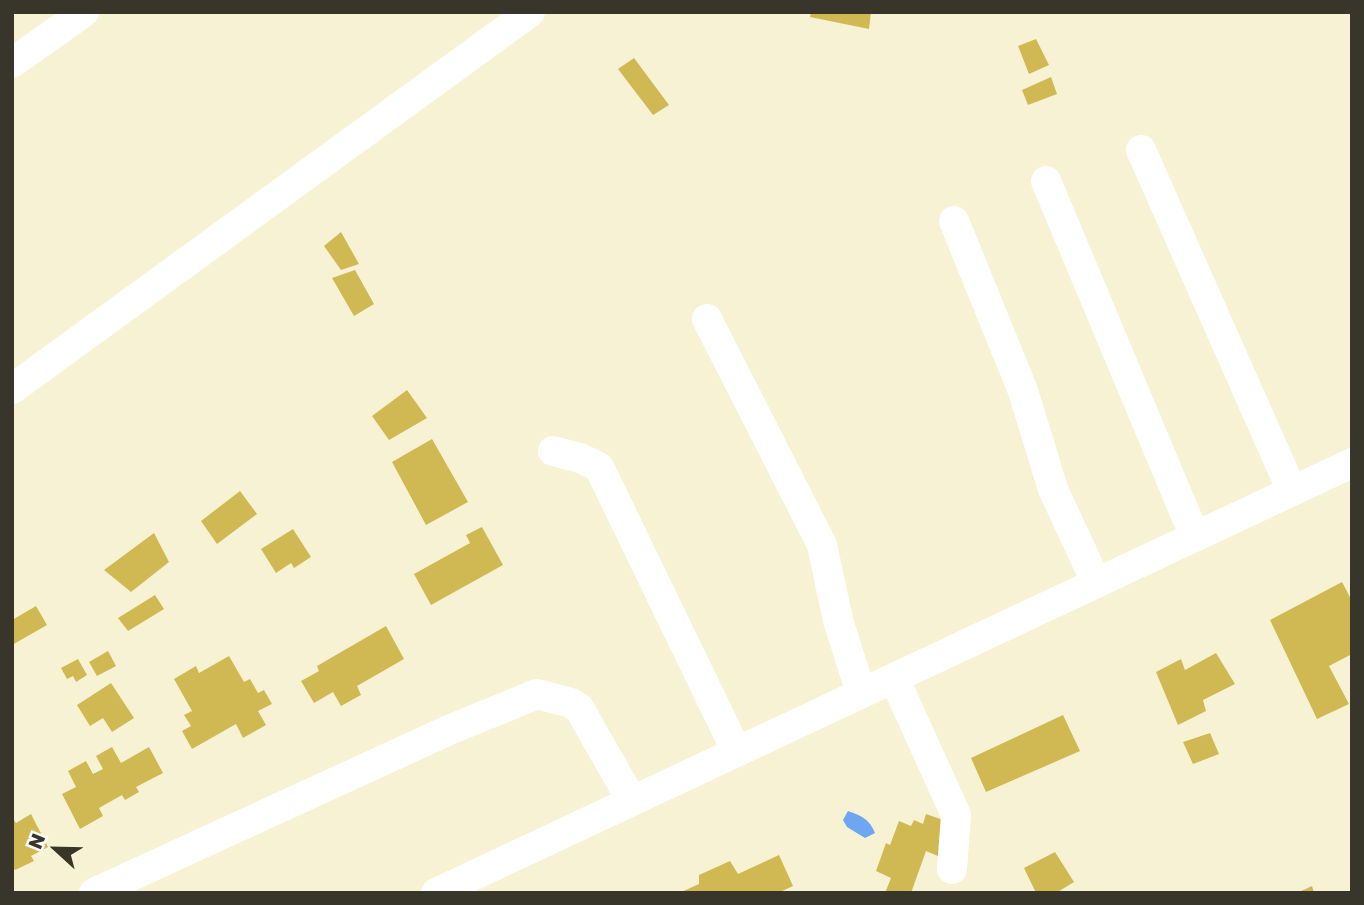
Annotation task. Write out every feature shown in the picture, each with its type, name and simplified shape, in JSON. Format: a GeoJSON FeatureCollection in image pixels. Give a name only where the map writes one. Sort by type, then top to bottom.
{"type":"FeatureCollection","features":[{"type":"Feature","properties":{"kind":"street"},"geometry":{"type":"LineString","coordinates":[[12,63],[83,12]]}},
{"type":"Feature","properties":{"kind":"street"},"geometry":{"type":"LineString","coordinates":[[12,389],[530,12]]}},
{"type":"Feature","properties":{"kind":"street"},"geometry":{"type":"LineString","coordinates":[[1141,150],[1292,491]]}},
{"type":"Feature","properties":{"kind":"street"},"geometry":{"type":"LineString","coordinates":[[1046,181],[1195,537]]}},
{"type":"Feature","properties":{"kind":"street"},"geometry":{"type":"LineString","coordinates":[[954,220],[1023,391],[1053,489],[1096,582]]}},
{"type":"Feature","properties":{"kind":"street"},"geometry":{"type":"LineString","coordinates":[[707,319],[822,545],[838,620],[861,693]]}},
{"type":"Feature","properties":{"kind":"street"},"geometry":{"type":"LineString","coordinates":[[553,451],[580,458],[599,467],[737,752]]}},
{"type":"Feature","properties":{"kind":"street"},"geometry":{"type":"LineString","coordinates":[[436,893],[1352,463]]}},
{"type":"Feature","properties":{"kind":"street"},"geometry":{"type":"LineString","coordinates":[[894,678],[956,815],[952,869]]}},
{"type":"Feature","properties":{"kind":"street"},"geometry":{"type":"LineString","coordinates":[[94,893],[449,730],[537,694],[571,703],[579,708],[632,801]]}},
{"type":"Feature","properties":{"kind":"water"},"geometry":{"type":"Polygon","coordinates":[[[848,811],[864,819],[875,833],[865,838],[847,827],[843,820],[848,811]]]}},
{"type":"Feature","properties":{"kind":"building"},"geometry":{"type":"Polygon","coordinates":[[[811,12],[871,12],[869,29],[810,17],[811,12]]]}},
{"type":"Feature","properties":{"kind":"building"},"geometry":{"type":"Polygon","coordinates":[[[1036,39],[1049,65],[1029,74],[1018,46],[1036,39]]]}},
{"type":"Feature","properties":{"kind":"building"},"geometry":{"type":"Polygon","coordinates":[[[634,58],[669,105],[653,115],[618,69],[634,58]]]}},
{"type":"Feature","properties":{"kind":"building"},"geometry":{"type":"Polygon","coordinates":[[[1051,77],[1057,94],[1028,105],[1022,90],[1051,77]]]}},
{"type":"Feature","properties":{"kind":"building"},"geometry":{"type":"Polygon","coordinates":[[[341,232],[359,264],[341,270],[324,246],[341,232]]]}},
{"type":"Feature","properties":{"kind":"building"},"geometry":{"type":"Polygon","coordinates":[[[355,270],[374,304],[354,316],[332,278],[355,270]]]}},
{"type":"Feature","properties":{"kind":"building"},"geometry":{"type":"Polygon","coordinates":[[[407,390],[427,418],[389,440],[372,416],[407,390]]]}},
{"type":"Feature","properties":{"kind":"building"},"geometry":{"type":"Polygon","coordinates":[[[432,439],[468,502],[426,525],[392,462],[432,439]]]}},
{"type":"Feature","properties":{"kind":"building"},"geometry":{"type":"Polygon","coordinates":[[[240,491],[257,514],[217,544],[201,521],[240,491]]]}},
{"type":"Feature","properties":{"kind":"building"},"geometry":{"type":"Polygon","coordinates":[[[482,527],[503,565],[431,605],[414,574],[470,543],[466,535],[482,527]]]}},
{"type":"Feature","properties":{"kind":"building"},"geometry":{"type":"Polygon","coordinates":[[[293,529],[311,557],[294,568],[291,563],[276,573],[261,549],[293,529]]]}},
{"type":"Feature","properties":{"kind":"building"},"geometry":{"type":"Polygon","coordinates":[[[154,533],[169,562],[131,592],[104,570],[154,533]]]}},
{"type":"Feature","properties":{"kind":"building"},"geometry":{"type":"Polygon","coordinates":[[[1342,582],[1352,601],[1352,654],[1329,666],[1349,704],[1317,719],[1270,620],[1342,582]]]}},
{"type":"Feature","properties":{"kind":"building"},"geometry":{"type":"Polygon","coordinates":[[[155,595],[164,609],[128,631],[118,618],[155,595]]]}},
{"type":"Feature","properties":{"kind":"building"},"geometry":{"type":"Polygon","coordinates":[[[36,606],[47,625],[12,645],[12,620],[36,606]]]}},
{"type":"Feature","properties":{"kind":"building"},"geometry":{"type":"Polygon","coordinates":[[[386,626],[404,659],[357,686],[361,695],[341,706],[333,692],[314,703],[301,681],[319,671],[317,666],[386,626]]]}},
{"type":"Feature","properties":{"kind":"building"},"geometry":{"type":"Polygon","coordinates":[[[108,651],[116,666],[97,676],[89,662],[108,651]]]}},
{"type":"Feature","properties":{"kind":"building"},"geometry":{"type":"Polygon","coordinates":[[[1216,653],[1235,684],[1203,700],[1206,711],[1178,725],[1156,672],[1181,659],[1185,670],[1216,653]]]}},
{"type":"Feature","properties":{"kind":"building"},"geometry":{"type":"Polygon","coordinates":[[[229,656],[244,682],[250,679],[258,693],[264,690],[272,704],[258,711],[266,725],[243,738],[236,724],[192,749],[182,731],[191,726],[184,715],[192,711],[174,679],[196,666],[199,673],[229,656]]]}},
{"type":"Feature","properties":{"kind":"building"},"geometry":{"type":"Polygon","coordinates":[[[78,659],[87,675],[76,682],[73,676],[67,679],[61,668],[78,659]]]}},
{"type":"Feature","properties":{"kind":"building"},"geometry":{"type":"Polygon","coordinates":[[[111,683],[134,718],[112,732],[103,718],[90,726],[77,705],[111,683]]]}},
{"type":"Feature","properties":{"kind":"building"},"geometry":{"type":"Polygon","coordinates":[[[1063,715],[1080,751],[986,792],[971,758],[1063,715]]]}},
{"type":"Feature","properties":{"kind":"building"},"geometry":{"type":"Polygon","coordinates":[[[1210,733],[1219,754],[1193,764],[1183,742],[1210,733]]]}},
{"type":"Feature","properties":{"kind":"building"},"geometry":{"type":"Polygon","coordinates":[[[112,747],[121,763],[149,747],[163,773],[136,787],[139,792],[125,800],[122,795],[99,808],[103,816],[80,829],[62,794],[76,787],[68,771],[86,761],[93,774],[103,769],[96,756],[112,747]]]}},
{"type":"Feature","properties":{"kind":"building"},"geometry":{"type":"Polygon","coordinates":[[[31,814],[48,847],[31,856],[34,861],[15,870],[12,865],[12,817],[16,823],[31,814]]]}},
{"type":"Feature","properties":{"kind":"building"},"geometry":{"type":"Polygon","coordinates":[[[926,814],[949,822],[938,856],[926,851],[911,893],[885,893],[891,878],[876,871],[886,843],[890,845],[899,821],[911,826],[914,820],[923,824],[926,814]]]}},
{"type":"Feature","properties":{"kind":"building"},"geometry":{"type":"Polygon","coordinates":[[[1055,852],[1074,882],[1056,893],[1036,893],[1024,868],[1055,852]]]}},
{"type":"Feature","properties":{"kind":"building"},"geometry":{"type":"Polygon","coordinates":[[[779,855],[793,886],[778,893],[679,893],[699,884],[699,875],[730,861],[738,874],[779,855]]]}},
{"type":"Feature","properties":{"kind":"building"},"geometry":{"type":"Polygon","coordinates":[[[1312,886],[1314,893],[1297,893],[1312,886]]]}}]}
